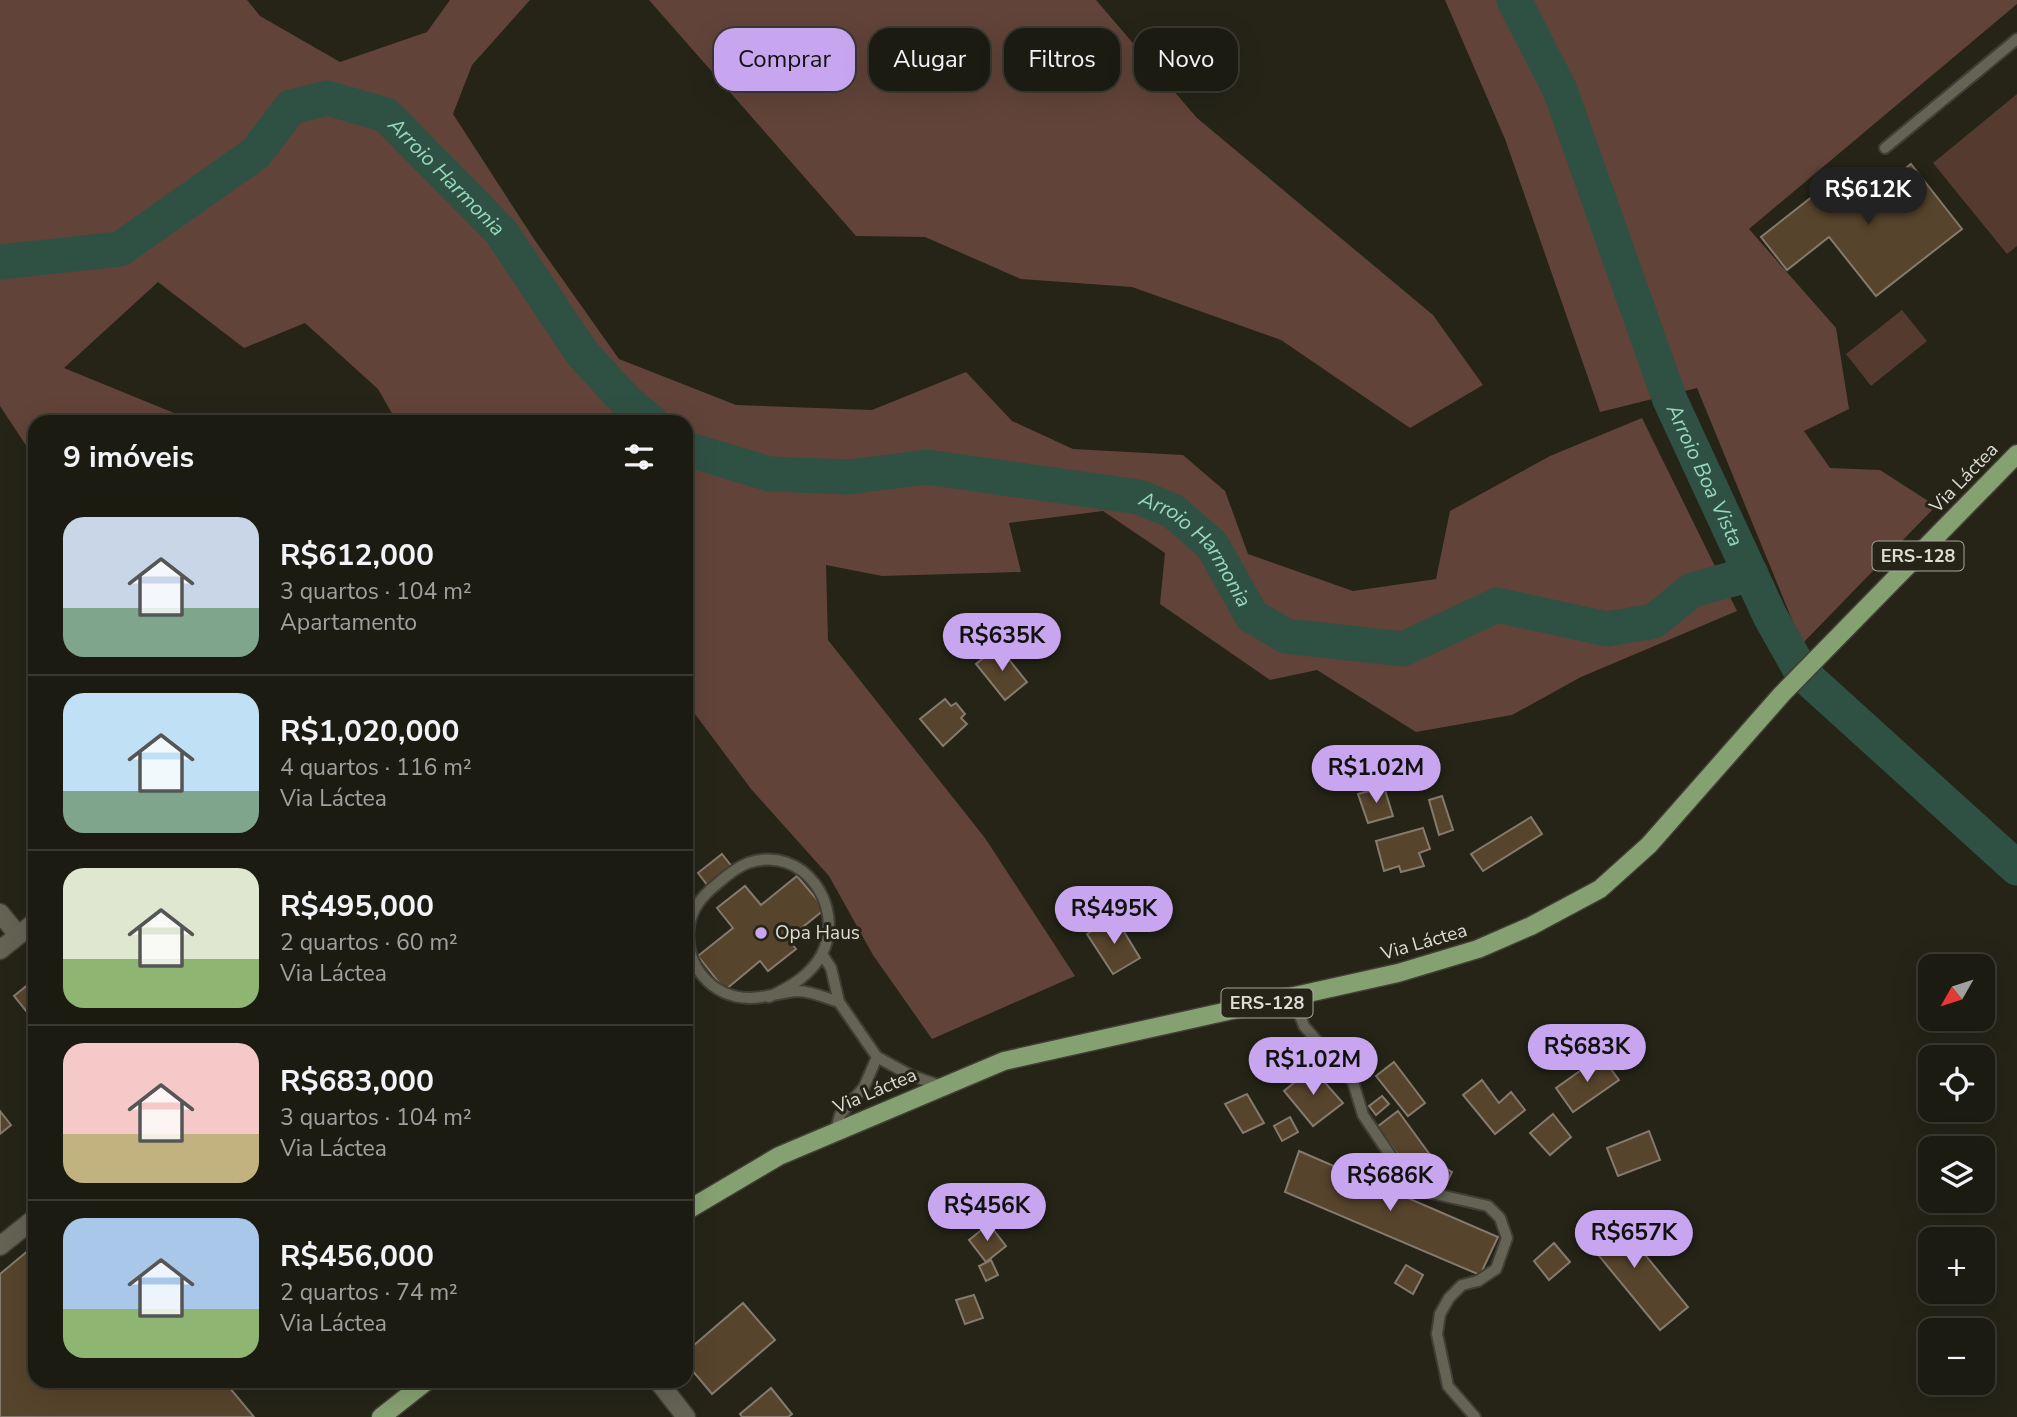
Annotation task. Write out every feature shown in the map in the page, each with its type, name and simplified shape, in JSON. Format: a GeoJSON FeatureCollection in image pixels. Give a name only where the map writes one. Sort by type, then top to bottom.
{"type":"FeatureCollection","features":[{"type":"Feature","properties":{"kind":"main road","name":"Via Láctea"},"geometry":{"type":"LineString","coordinates":[[693,1207],[779,1156],[1004,1060],[1398,973],[1478,949],[1531,926],[1600,889],[1649,845],[1782,694],[2017,454]]}},
{"type":"Feature","properties":{"kind":"main road"},"geometry":{"type":"LineString","coordinates":[[381,1417],[418,1388]]}},
{"type":"Feature","properties":{"kind":"street"},"geometry":{"type":"LineString","coordinates":[[0,913],[19,935]]}},
{"type":"Feature","properties":{"kind":"street"},"geometry":{"type":"LineString","coordinates":[[0,950],[28,928]]}},
{"type":"Feature","properties":{"kind":"street"},"geometry":{"type":"LineString","coordinates":[[0,1245],[28,1223]]}},
{"type":"Feature","properties":{"kind":"street"},"geometry":{"type":"LineString","coordinates":[[663,1388],[686,1417]]}},
{"type":"Feature","properties":{"kind":"lane"},"geometry":{"type":"LineString","coordinates":[[1885,148],[2017,39]]}},
{"type":"Feature","properties":{"kind":"lane"},"geometry":{"type":"LineString","coordinates":[[693,914],[696,905],[712,889],[748,863],[770,860],[792,865],[809,875],[826,901],[829,933],[822,954],[808,972],[791,987],[769,997]]}},
{"type":"Feature","properties":{"kind":"lane"},"geometry":{"type":"LineString","coordinates":[[822,954],[831,968],[839,1002],[877,1057],[910,1075],[941,1086]]}},
{"type":"Feature","properties":{"kind":"lane"},"geometry":{"type":"LineString","coordinates":[[693,961],[695,968],[708,983],[726,994],[747,999],[798,991],[839,1002]]}},
{"type":"Feature","properties":{"kind":"lane"},"geometry":{"type":"LineString","coordinates":[[1293,997],[1304,1026],[1353,1082],[1363,1115],[1401,1171],[1431,1193],[1488,1206],[1500,1218],[1507,1238],[1496,1269],[1478,1281],[1462,1285],[1449,1298],[1440,1314],[1437,1334],[1448,1386],[1475,1417]]}},
{"type":"Feature","properties":{"kind":"lane"},"geometry":{"type":"LineString","coordinates":[[836,1130],[841,1115],[864,1087],[877,1057]]}},
{"type":"Feature","properties":{"kind":"shaded area"},"geometry":{"type":"Polygon","coordinates":[[[0,0],[247,0],[260,16],[340,62],[427,32],[450,0],[530,0],[472,65],[453,114],[534,239],[619,359],[736,405],[872,410],[966,372],[1012,421],[1073,449],[1183,455],[1225,491],[1248,554],[1353,591],[1436,579],[1450,511],[1550,456],[1642,418],[1737,611],[1581,677],[1512,715],[1416,732],[1317,670],[1270,680],[1160,604],[1165,553],[1103,511],[1009,523],[1021,572],[882,576],[826,565],[828,640],[985,838],[1075,976],[932,1039],[873,955],[829,876],[751,789],[693,711],[693,415],[393,415],[378,389],[305,323],[244,348],[158,282],[64,368],[179,415],[28,415],[28,448],[0,406],[0,0]]]}},
{"type":"Feature","properties":{"kind":"shaded area"},"geometry":{"type":"Polygon","coordinates":[[[649,0],[1096,0],[1120,28],[1004,28],[1004,91],[1120,91],[1120,28],[1134,44],[1134,91],[1174,91],[1197,118],[1433,315],[1483,385],[1410,428],[1281,340],[1132,287],[1021,279],[925,237],[856,236],[729,91],[855,91],[855,28],[714,28],[714,74],[649,0]]]}},
{"type":"Feature","properties":{"kind":"shaded area"},"geometry":{"type":"Polygon","coordinates":[[[1445,0],[2017,0],[2017,4],[1749,229],[1836,328],[1849,409],[1804,431],[1830,468],[1880,470],[1936,506],[1802,644],[1697,388],[1600,412],[1505,139],[1445,0]]]}},
{"type":"Feature","properties":{"kind":"shaded area"},"geometry":{"type":"Polygon","coordinates":[[[2017,94],[2017,246],[2007,254],[1933,163],[2017,94]]]}},
{"type":"Feature","properties":{"kind":"shaded area"},"geometry":{"type":"Polygon","coordinates":[[[1902,310],[1927,341],[1871,386],[1846,354],[1902,310]]]}},
{"type":"Feature","properties":{"kind":"building"},"geometry":{"type":"Polygon","coordinates":[[[1911,164],[1962,229],[1876,296],[1829,237],[1787,270],[1761,237],[1846,170],[1868,198],[1911,164]]]}},
{"type":"Feature","properties":{"kind":"building"},"geometry":{"type":"Polygon","coordinates":[[[998,646],[1027,682],[1005,700],[976,664],[998,646]]]}},
{"type":"Feature","properties":{"kind":"building"},"geometry":{"type":"Polygon","coordinates":[[[945,699],[951,706],[956,703],[965,714],[961,718],[967,724],[943,746],[920,719],[945,699]]]}},
{"type":"Feature","properties":{"kind":"building"},"geometry":{"type":"Polygon","coordinates":[[[1384,787],[1393,816],[1368,823],[1358,794],[1384,787]]]}},
{"type":"Feature","properties":{"kind":"building"},"geometry":{"type":"Polygon","coordinates":[[[1442,796],[1453,830],[1439,835],[1429,800],[1442,796]]]}},
{"type":"Feature","properties":{"kind":"building"},"geometry":{"type":"Polygon","coordinates":[[[1531,817],[1542,834],[1483,871],[1471,854],[1531,817]]]}},
{"type":"Feature","properties":{"kind":"building"},"geometry":{"type":"Polygon","coordinates":[[[1423,828],[1430,849],[1419,853],[1424,866],[1401,872],[1399,866],[1384,871],[1376,841],[1423,828]]]}},
{"type":"Feature","properties":{"kind":"building"},"geometry":{"type":"Polygon","coordinates":[[[722,854],[733,868],[708,886],[698,873],[722,854]]]}},
{"type":"Feature","properties":{"kind":"building","name":"Opa Haus"},"geometry":{"type":"Polygon","coordinates":[[[797,876],[825,909],[788,939],[796,949],[768,971],[760,961],[725,990],[698,956],[733,928],[717,908],[745,886],[761,905],[797,876]]]}},
{"type":"Feature","properties":{"kind":"building"},"geometry":{"type":"Polygon","coordinates":[[[1115,917],[1140,958],[1113,974],[1087,934],[1115,917]]]}},
{"type":"Feature","properties":{"kind":"building"},"geometry":{"type":"Polygon","coordinates":[[[28,985],[28,1013],[14,996],[28,985]]]}},
{"type":"Feature","properties":{"kind":"building"},"geometry":{"type":"Polygon","coordinates":[[[1601,1056],[1619,1080],[1573,1112],[1556,1088],[1601,1056]]]}},
{"type":"Feature","properties":{"kind":"building"},"geometry":{"type":"Polygon","coordinates":[[[1394,1062],[1425,1103],[1408,1116],[1376,1076],[1394,1062]]]}},
{"type":"Feature","properties":{"kind":"building"},"geometry":{"type":"Polygon","coordinates":[[[1312,1068],[1343,1103],[1313,1126],[1284,1091],[1312,1068]]]}},
{"type":"Feature","properties":{"kind":"building"},"geometry":{"type":"Polygon","coordinates":[[[1482,1080],[1499,1103],[1511,1092],[1525,1110],[1495,1134],[1463,1095],[1482,1080]]]}},
{"type":"Feature","properties":{"kind":"building"},"geometry":{"type":"Polygon","coordinates":[[[1247,1094],[1264,1123],[1243,1133],[1225,1104],[1247,1094]]]}},
{"type":"Feature","properties":{"kind":"building"},"geometry":{"type":"Polygon","coordinates":[[[1382,1096],[1389,1104],[1376,1115],[1369,1106],[1382,1096]]]}},
{"type":"Feature","properties":{"kind":"building"},"geometry":{"type":"Polygon","coordinates":[[[0,1111],[11,1125],[0,1134],[0,1111]]]}},
{"type":"Feature","properties":{"kind":"building"},"geometry":{"type":"Polygon","coordinates":[[[1398,1111],[1436,1163],[1416,1178],[1377,1127],[1398,1111]]]}},
{"type":"Feature","properties":{"kind":"building"},"geometry":{"type":"Polygon","coordinates":[[[1553,1114],[1571,1137],[1550,1155],[1530,1133],[1553,1114]]]}},
{"type":"Feature","properties":{"kind":"building"},"geometry":{"type":"Polygon","coordinates":[[[1290,1117],[1298,1132],[1282,1141],[1274,1126],[1290,1117]]]}},
{"type":"Feature","properties":{"kind":"building"},"geometry":{"type":"Polygon","coordinates":[[[1649,1131],[1660,1160],[1618,1176],[1607,1148],[1649,1131]]]}},
{"type":"Feature","properties":{"kind":"building"},"geometry":{"type":"Polygon","coordinates":[[[1299,1151],[1498,1237],[1480,1275],[1285,1192],[1299,1151]]]}},
{"type":"Feature","properties":{"kind":"building"},"geometry":{"type":"Polygon","coordinates":[[[1440,1165],[1452,1172],[1443,1191],[1423,1181],[1440,1165]]]}},
{"type":"Feature","properties":{"kind":"building"},"geometry":{"type":"Polygon","coordinates":[[[1609,1211],[1688,1307],[1660,1330],[1581,1234],[1609,1211]]]}},
{"type":"Feature","properties":{"kind":"building"},"geometry":{"type":"Polygon","coordinates":[[[989,1224],[1006,1246],[986,1262],[969,1240],[989,1224]]]}},
{"type":"Feature","properties":{"kind":"building"},"geometry":{"type":"Polygon","coordinates":[[[1554,1243],[1570,1262],[1549,1280],[1534,1261],[1554,1243]]]}},
{"type":"Feature","properties":{"kind":"building"},"geometry":{"type":"Polygon","coordinates":[[[28,1251],[28,1388],[230,1388],[254,1417],[0,1417],[0,1274],[28,1251]]]}},
{"type":"Feature","properties":{"kind":"building"},"geometry":{"type":"Polygon","coordinates":[[[991,1260],[998,1275],[986,1281],[979,1266],[991,1260]]]}},
{"type":"Feature","properties":{"kind":"building"},"geometry":{"type":"Polygon","coordinates":[[[1406,1265],[1423,1275],[1413,1294],[1395,1283],[1406,1265]]]}},
{"type":"Feature","properties":{"kind":"building"},"geometry":{"type":"Polygon","coordinates":[[[974,1295],[983,1318],[965,1324],[956,1300],[974,1295]]]}},
{"type":"Feature","properties":{"kind":"building"},"geometry":{"type":"Polygon","coordinates":[[[743,1303],[775,1340],[712,1394],[693,1371],[693,1346],[743,1303]]]}},
{"type":"Feature","properties":{"kind":"building"},"geometry":{"type":"Polygon","coordinates":[[[771,1388],[792,1414],[788,1417],[742,1417],[740,1414],[771,1388]]]}},
{"type":"Feature","properties":{"kind":"waterway","name":"Arroio Boa Vista"},"geometry":{"type":"LineString","coordinates":[[1514,0],[1560,90],[1670,400],[1770,616],[1802,673],[2017,868]]}},
{"type":"Feature","properties":{"kind":"waterway","name":"Arroio Harmonia"},"geometry":{"type":"LineString","coordinates":[[0,262],[120,249],[256,153],[291,107],[327,98],[386,115],[501,232],[582,353],[643,415]]}},
{"type":"Feature","properties":{"kind":"waterway","name":"Arroio Harmonia"},"geometry":{"type":"LineString","coordinates":[[693,451],[770,474],[849,477],[926,467],[1139,497],[1173,511],[1212,545],[1252,616],[1286,636],[1403,649],[1497,605],[1607,629],[1654,621],[1692,590],[1751,574]]}},
{"type":"Feature","properties":{"kind":"place","name":"Opa Haus"},"geometry":{"type":"Point","coordinates":[761,933]}}]}
